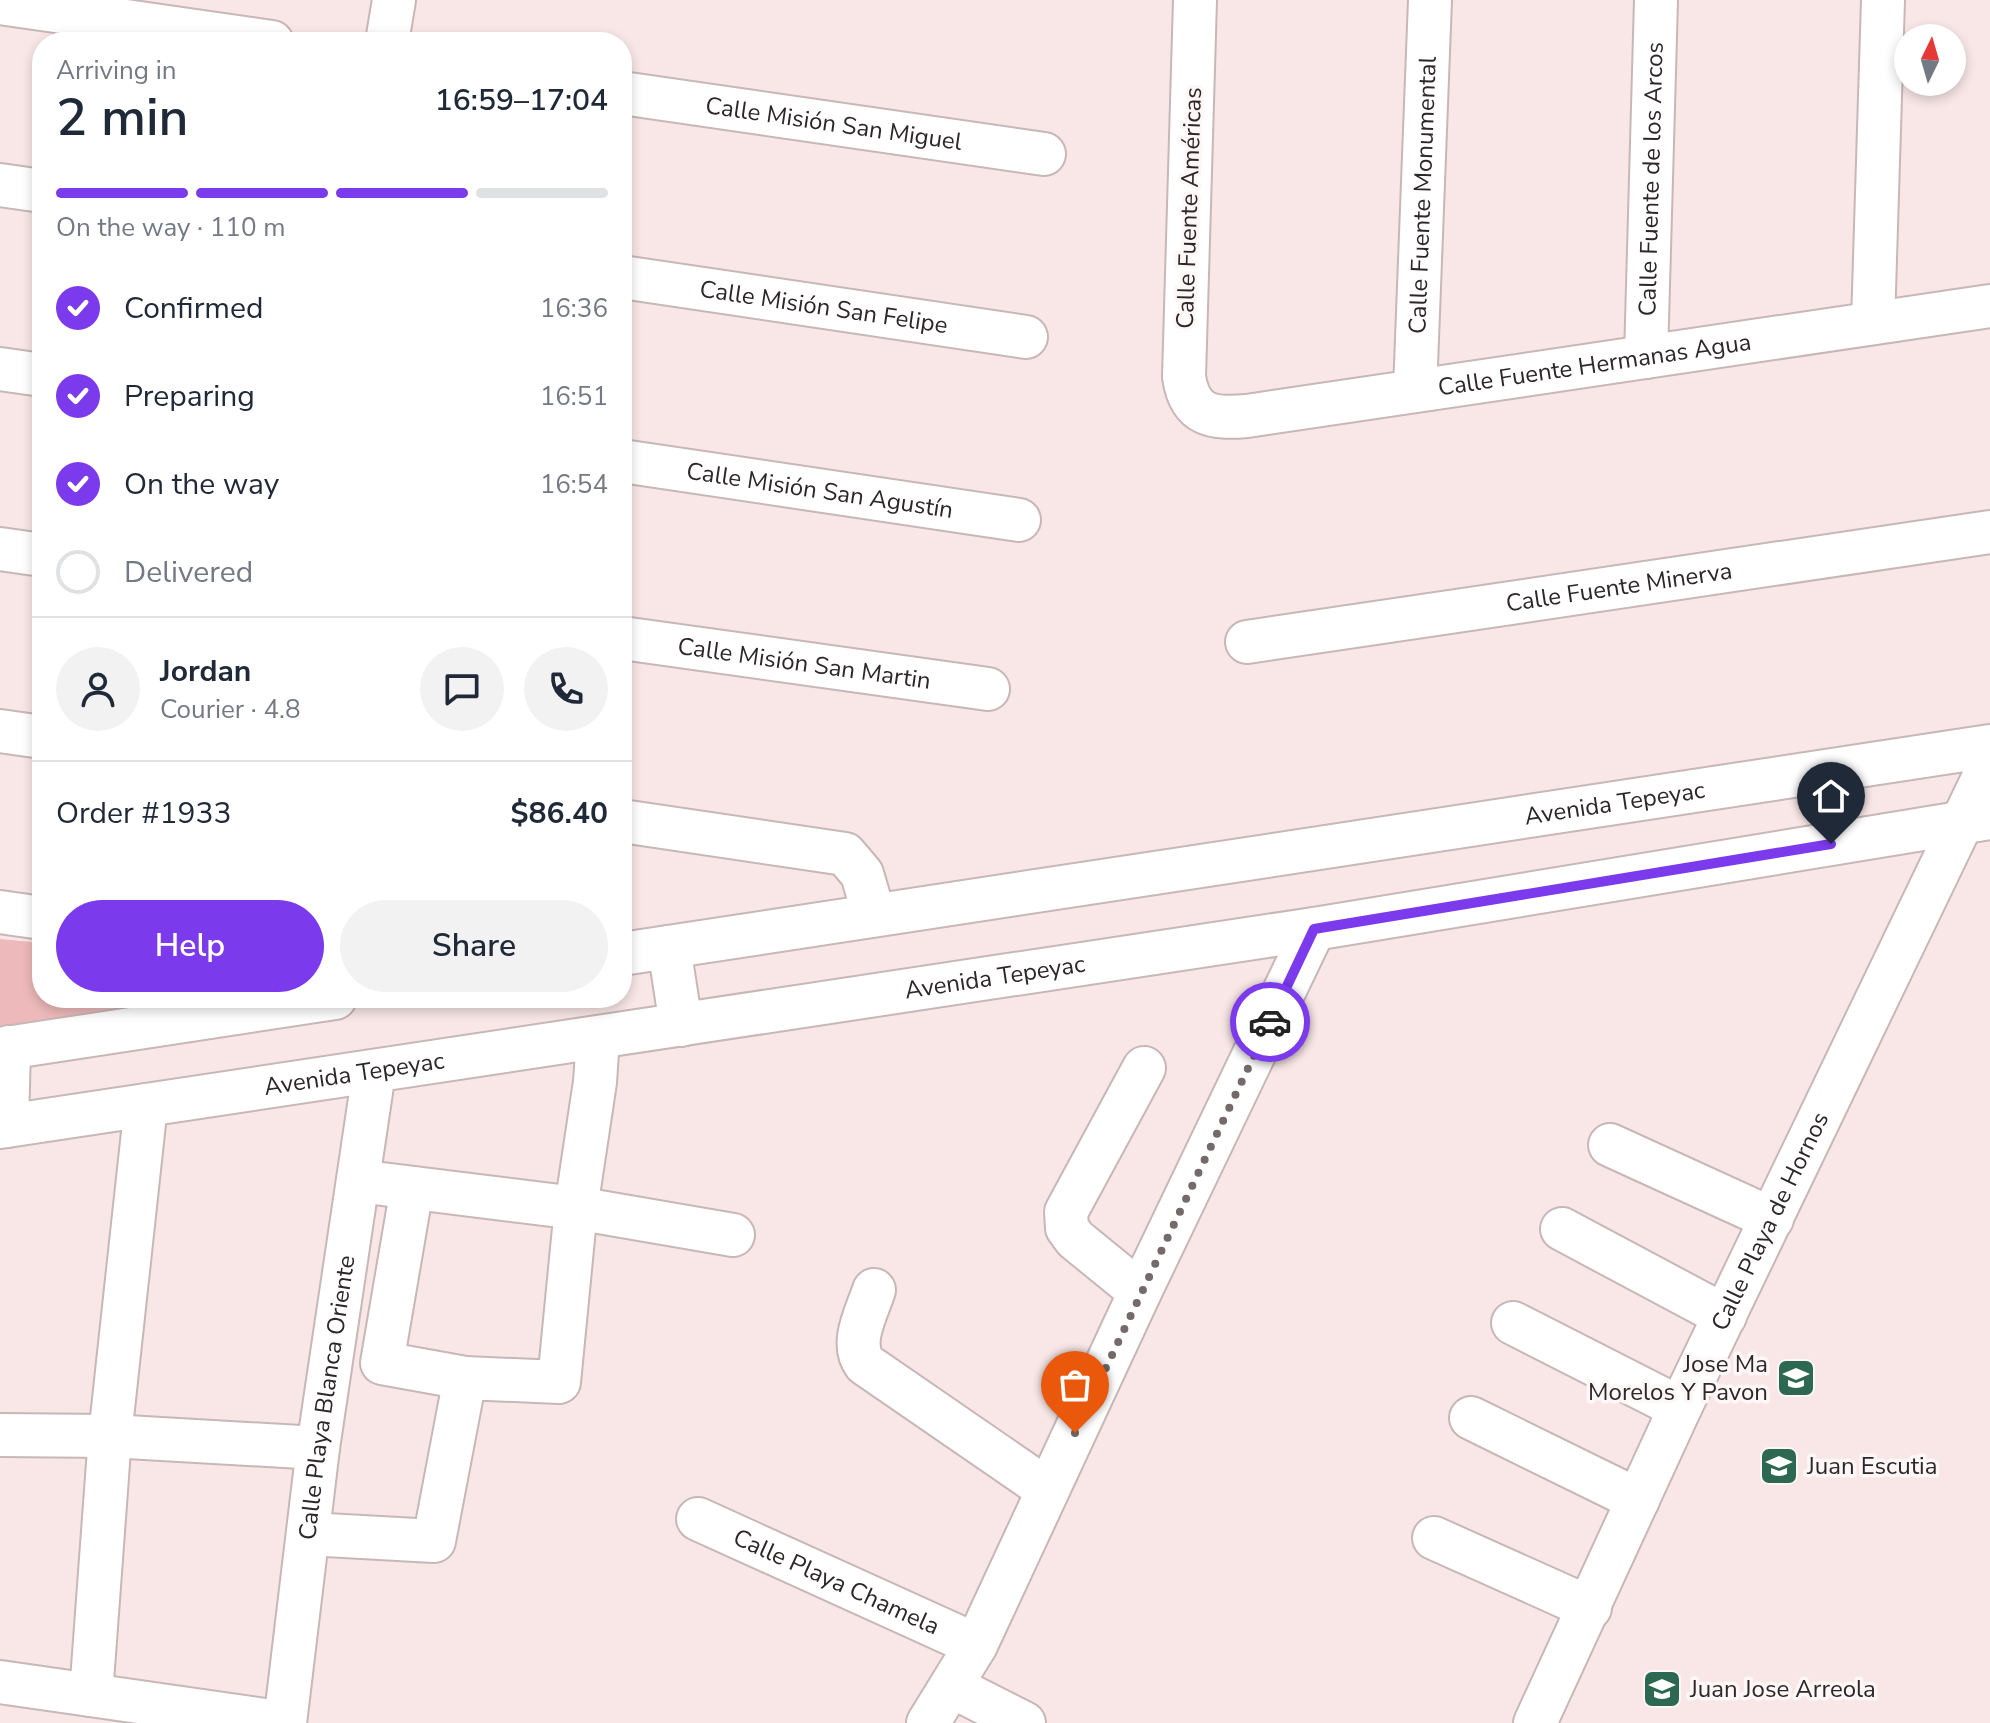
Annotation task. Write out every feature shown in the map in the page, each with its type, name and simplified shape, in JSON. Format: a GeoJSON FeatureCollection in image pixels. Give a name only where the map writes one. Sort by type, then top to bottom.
{"type":"FeatureCollection","features":[{"type":"Feature","properties":{"kind":"street"},"geometry":{"type":"LineString","coordinates":[[389,32],[394,0]]}},
{"type":"Feature","properties":{"kind":"street","name":"Calle Fuente Américas"},"geometry":{"type":"LineString","coordinates":[[1195,0],[1184,377],[1187,396],[1200,410]]}},
{"type":"Feature","properties":{"kind":"street","name":"Calle Fuente Monumental"},"geometry":{"type":"LineString","coordinates":[[1415,391],[1430,0]]}},
{"type":"Feature","properties":{"kind":"street","name":"Calle Fuente de los Arcos"},"geometry":{"type":"LineString","coordinates":[[1646,357],[1656,0]]}},
{"type":"Feature","properties":{"kind":"street"},"geometry":{"type":"LineString","coordinates":[[1873,323],[1883,0]]}},
{"type":"Feature","properties":{"kind":"street"},"geometry":{"type":"LineString","coordinates":[[0,3],[202,32]]}},
{"type":"Feature","properties":{"kind":"street","name":"Calle Misión San Miguel"},"geometry":{"type":"LineString","coordinates":[[632,94],[1044,154]]}},
{"type":"Feature","properties":{"kind":"street"},"geometry":{"type":"LineString","coordinates":[[0,185],[32,190]]}},
{"type":"Feature","properties":{"kind":"street","name":"Calle Misión San Felipe"},"geometry":{"type":"LineString","coordinates":[[632,278],[1026,337]]}},
{"type":"Feature","properties":{"kind":"street","name":"Calle Fuente Hermanas Agua"},"geometry":{"type":"LineString","coordinates":[[1200,410],[1221,418],[1247,416],[1990,306]]}},
{"type":"Feature","properties":{"kind":"street"},"geometry":{"type":"LineString","coordinates":[[0,369],[32,374]]}},
{"type":"Feature","properties":{"kind":"street","name":"Calle Misión San Agustín"},"geometry":{"type":"LineString","coordinates":[[632,462],[1019,520]]}},
{"type":"Feature","properties":{"kind":"street","name":"Calle Fuente Minerva"},"geometry":{"type":"LineString","coordinates":[[1247,642],[1990,532]]}},
{"type":"Feature","properties":{"kind":"street"},"geometry":{"type":"LineString","coordinates":[[0,549],[32,554]]}},
{"type":"Feature","properties":{"kind":"street","name":"Calle Misión San Martin"},"geometry":{"type":"LineString","coordinates":[[632,639],[988,689]]}},
{"type":"Feature","properties":{"kind":"street"},"geometry":{"type":"LineString","coordinates":[[0,731],[32,736]]}},
{"type":"Feature","properties":{"kind":"street","name":"Avenida Tepeyac"},"geometry":{"type":"LineString","coordinates":[[632,953],[1990,746]]}},
{"type":"Feature","properties":{"kind":"street","name":"Calle Playa de Hornos"},"geometry":{"type":"LineString","coordinates":[[1535,1723],[1680,1408],[1772,1219],[1976,820],[1990,764]]}},
{"type":"Feature","properties":{"kind":"street","name":"Avenida Tepeyac"},"geometry":{"type":"LineString","coordinates":[[3,1126],[1314,929],[1976,820]]}},
{"type":"Feature","properties":{"kind":"street"},"geometry":{"type":"LineString","coordinates":[[632,822],[845,854],[862,874],[874,915]]}},
{"type":"Feature","properties":{"kind":"street"},"geometry":{"type":"LineString","coordinates":[[0,912],[32,917]]}},
{"type":"Feature","properties":{"kind":"street"},"geometry":{"type":"LineString","coordinates":[[928,1723],[976,1645],[1314,929]]}},
{"type":"Feature","properties":{"kind":"street"},"geometry":{"type":"LineString","coordinates":[[669,947],[681,1025]]}},
{"type":"Feature","properties":{"kind":"street"},"geometry":{"type":"LineString","coordinates":[[3,1126],[5,1048],[180,1010],[206,1008]]}},
{"type":"Feature","properties":{"kind":"street"},"geometry":{"type":"LineString","coordinates":[[332,1357],[465,1378],[559,1382],[576,1208],[595,1082],[598,1038]]}},
{"type":"Feature","properties":{"kind":"street"},"geometry":{"type":"LineString","coordinates":[[1140,1292],[1075,1239],[1065,1221],[1066,1212],[1144,1068]]}},
{"type":"Feature","properties":{"kind":"street","name":"Calle Playa Blanca Oriente"},"geometry":{"type":"LineString","coordinates":[[285,1723],[318,1448],[374,1072]]}},
{"type":"Feature","properties":{"kind":"street"},"geometry":{"type":"LineString","coordinates":[[91,1695],[110,1436],[146,1105]]}},
{"type":"Feature","properties":{"kind":"street"},"geometry":{"type":"LineString","coordinates":[[1610,1145],[1772,1219]]}},
{"type":"Feature","properties":{"kind":"street"},"geometry":{"type":"LineString","coordinates":[[358,1181],[576,1208],[733,1235]]}},
{"type":"Feature","properties":{"kind":"street"},"geometry":{"type":"LineString","coordinates":[[382,1363],[412,1188]]}},
{"type":"Feature","properties":{"kind":"street"},"geometry":{"type":"LineString","coordinates":[[1562,1229],[1725,1316]]}},
{"type":"Feature","properties":{"kind":"street"},"geometry":{"type":"LineString","coordinates":[[874,1290],[858,1339],[859,1352],[865,1364],[1048,1490]]}},
{"type":"Feature","properties":{"kind":"street"},"geometry":{"type":"LineString","coordinates":[[1513,1323],[1680,1408]]}},
{"type":"Feature","properties":{"kind":"street"},"geometry":{"type":"LineString","coordinates":[[308,1534],[434,1541],[465,1378]]}},
{"type":"Feature","properties":{"kind":"street"},"geometry":{"type":"LineString","coordinates":[[1471,1418],[1638,1500]]}},
{"type":"Feature","properties":{"kind":"street"},"geometry":{"type":"LineString","coordinates":[[0,1435],[110,1436],[318,1448]]}},
{"type":"Feature","properties":{"kind":"street","name":"Calle Playa Chamela"},"geometry":{"type":"LineString","coordinates":[[698,1519],[976,1645]]}},
{"type":"Feature","properties":{"kind":"street"},"geometry":{"type":"LineString","coordinates":[[1434,1538],[1590,1608]]}},
{"type":"Feature","properties":{"kind":"street"},"geometry":{"type":"LineString","coordinates":[[0,1682],[40,1705],[91,1695],[183,1716],[285,1723]]}},
{"type":"Feature","properties":{"kind":"street"},"geometry":{"type":"LineString","coordinates":[[951,1686],[1024,1723]]}},
{"type":"Feature","properties":{"kind":"shaded area"},"geometry":{"type":"Polygon","coordinates":[[[0,939],[32,942],[32,1008],[133,1008],[121,1022],[0,1034],[0,939]]]}},
{"type":"Feature","properties":{"kind":"way so far"},"geometry":{"type":"LineString","coordinates":[[1075,1433],[1270,1022]]}},
{"type":"Feature","properties":{"kind":"place","name":"Jose Ma Morelos Y Pavon"},"geometry":{"type":"Point","coordinates":[1796,1378]}},
{"type":"Feature","properties":{"kind":"place","name":"Juan Escutia"},"geometry":{"type":"Point","coordinates":[1779,1466]}},
{"type":"Feature","properties":{"kind":"place","name":"Juan Jose Arreola"},"geometry":{"type":"Point","coordinates":[1662,1689]}},
{"type":"Feature","properties":{"kind":"route"},"geometry":{"type":"LineString","coordinates":[[1270,1022],[1314,929],[1831,844]]}}]}
